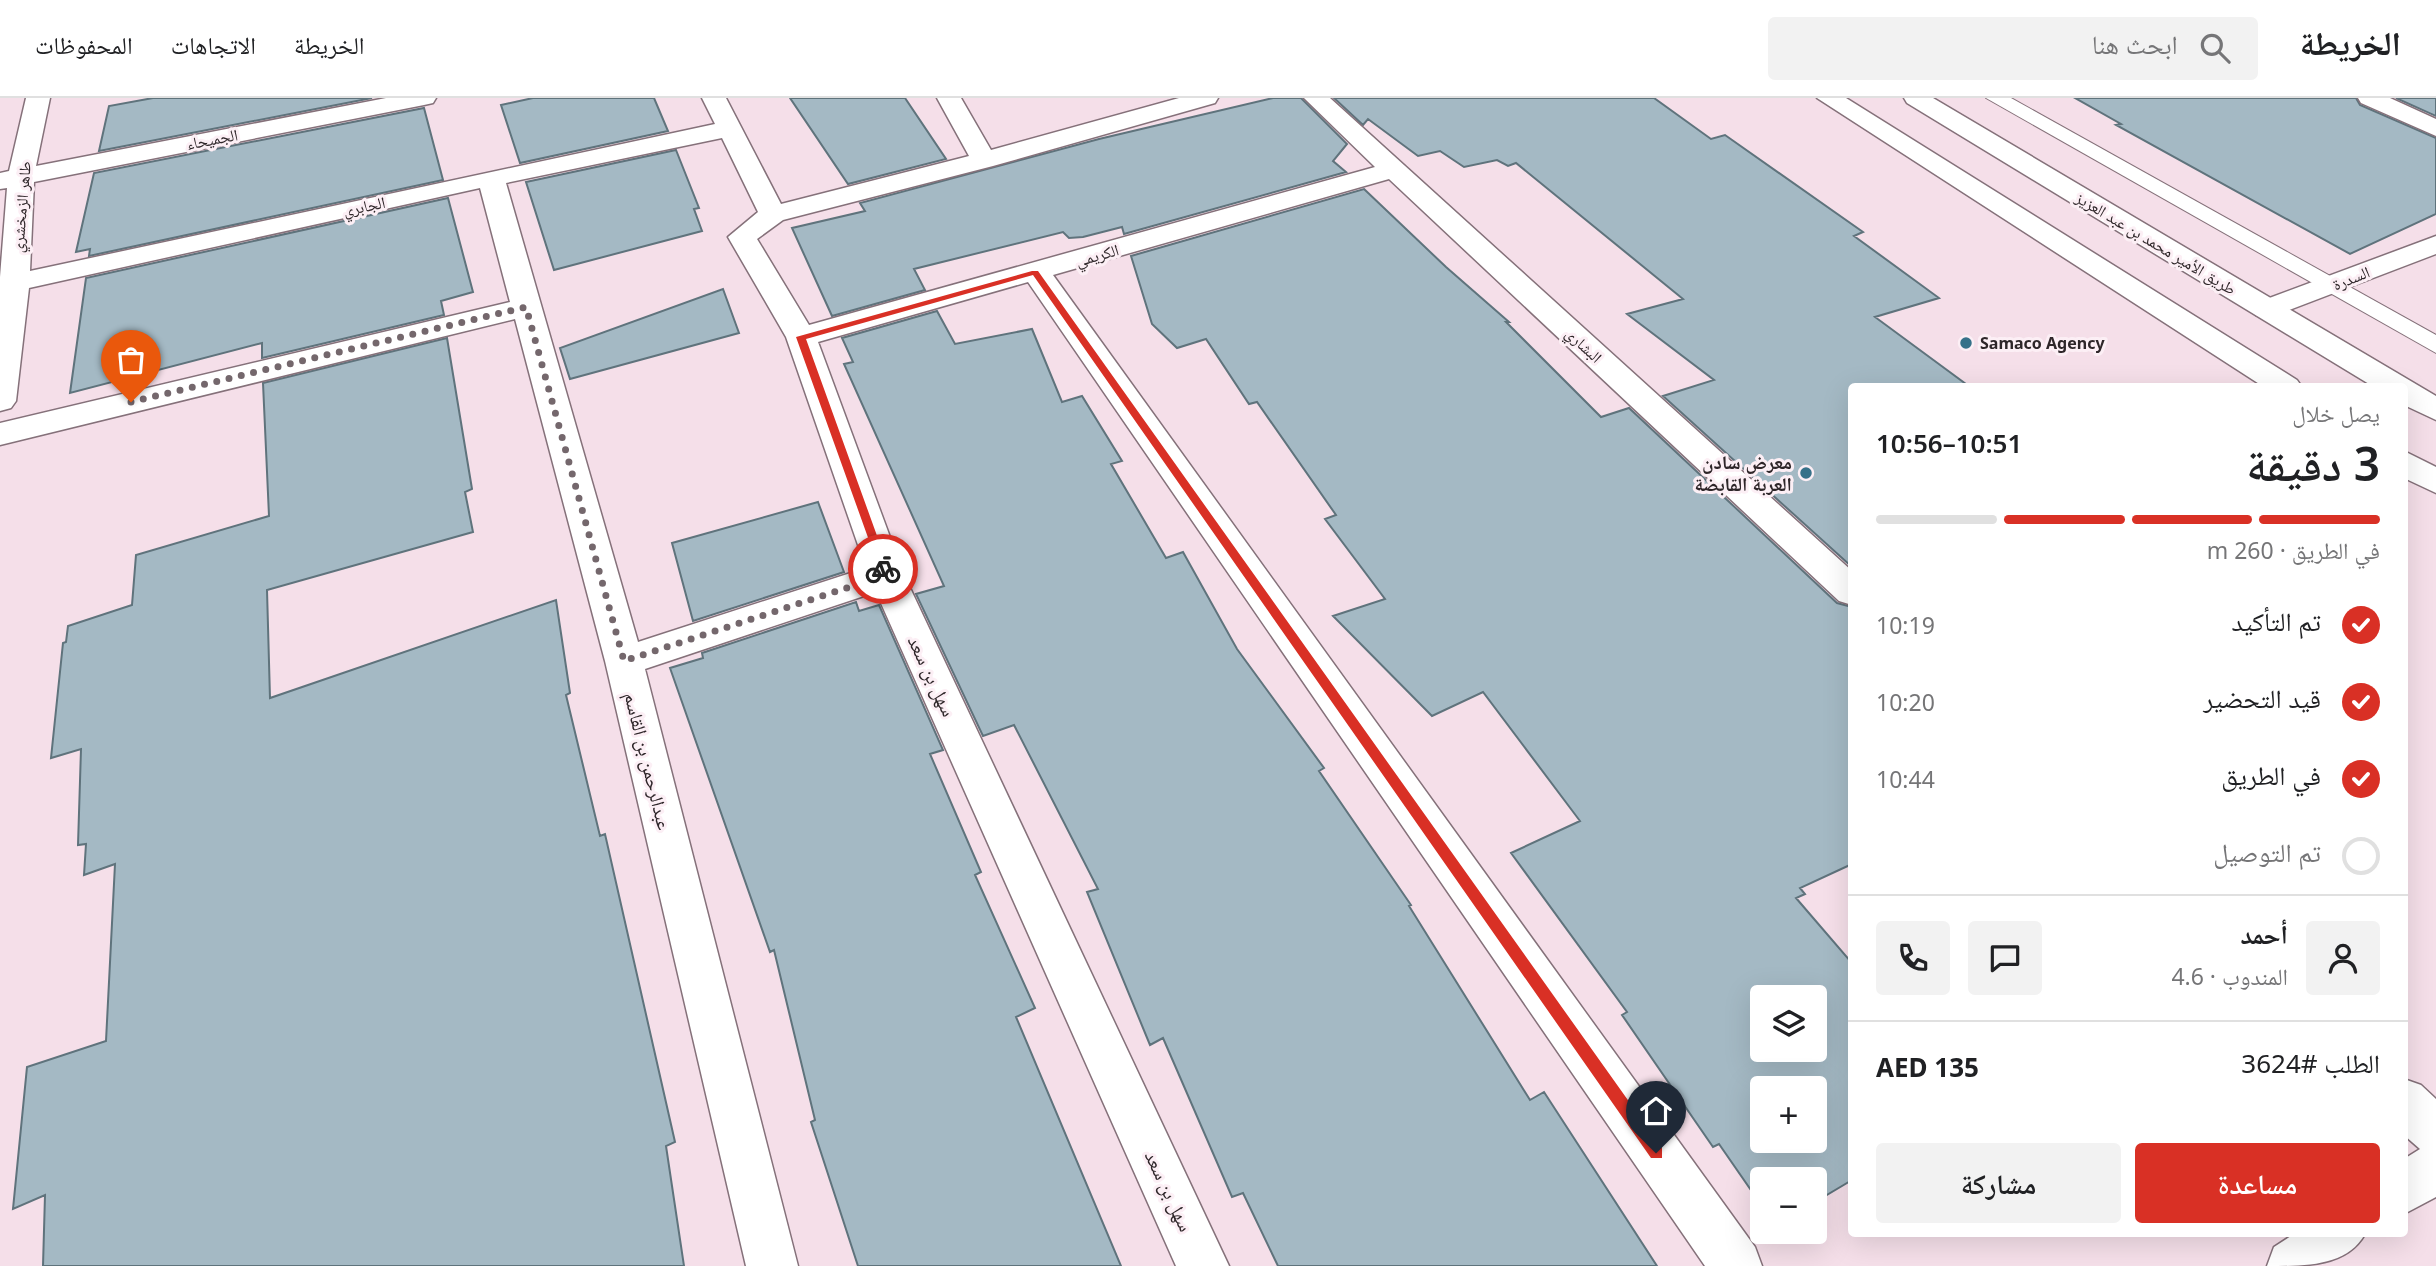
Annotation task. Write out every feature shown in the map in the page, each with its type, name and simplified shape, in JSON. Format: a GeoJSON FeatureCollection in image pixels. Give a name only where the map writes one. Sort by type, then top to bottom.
{"type":"FeatureCollection","features":[{"type":"Feature","properties":{"kind":"street","name":"طاهر الزمخشري"},"geometry":{"type":"LineString","coordinates":[[0,401],[11,179],[38,98]]}},
{"type":"Feature","properties":{"kind":"street","name":"الجميحاء"},"geometry":{"type":"LineString","coordinates":[[11,179],[424,98]]}},
{"type":"Feature","properties":{"kind":"street"},"geometry":{"type":"LineString","coordinates":[[714,98],[774,214],[984,160],[1206,98]]}},
{"type":"Feature","properties":{"kind":"street"},"geometry":{"type":"LineString","coordinates":[[948,98],[984,160]]}},
{"type":"Feature","properties":{"kind":"street","name":"البشاري"},"geometry":{"type":"LineString","coordinates":[[1316,98],[1848,588]]}},
{"type":"Feature","properties":{"kind":"street"},"geometry":{"type":"LineString","coordinates":[[1829,98],[2280,383]]}},
{"type":"Feature","properties":{"kind":"street"},"geometry":{"type":"LineString","coordinates":[[1886,98],[1953,135],[2001,150]]}},
{"type":"Feature","properties":{"kind":"street","name":"طريق الأمير محمد بن عبد العزيز"},"geometry":{"type":"LineString","coordinates":[[1916,98],[2390,383]]}},
{"type":"Feature","properties":{"kind":"street"},"geometry":{"type":"LineString","coordinates":[[1996,98],[2436,345]]}},
{"type":"Feature","properties":{"kind":"street"},"geometry":{"type":"LineString","coordinates":[[2370,98],[2436,128]]}},
{"type":"Feature","properties":{"kind":"street","name":"الجابري"},"geometry":{"type":"LineString","coordinates":[[7,284],[728,129]]}},
{"type":"Feature","properties":{"kind":"street","name":"الكريمي"},"geometry":{"type":"LineString","coordinates":[[801,337],[1393,170]]}},
{"type":"Feature","properties":{"kind":"street","name":"عبدالرحمن بن القاسم"},"geometry":{"type":"LineString","coordinates":[[491,178],[624,661],[772,1266]]}},
{"type":"Feature","properties":{"kind":"street","name":"سهل بن سعد"},"geometry":{"type":"LineString","coordinates":[[774,214],[741,237],[801,337],[886,575],[1203,1266]]}},
{"type":"Feature","properties":{"kind":"street","name":"السدرة"},"geometry":{"type":"LineString","coordinates":[[2266,309],[2436,243]]}},
{"type":"Feature","properties":{"kind":"street"},"geometry":{"type":"LineString","coordinates":[[1035,272],[1736,1266]]}},
{"type":"Feature","properties":{"kind":"street"},"geometry":{"type":"LineString","coordinates":[[0,434],[526,307]]}},
{"type":"Feature","properties":{"kind":"street"},"geometry":{"type":"LineString","coordinates":[[2408,393],[2436,410]]}},
{"type":"Feature","properties":{"kind":"street"},"geometry":{"type":"LineString","coordinates":[[2408,464],[2436,482]]}},
{"type":"Feature","properties":{"kind":"street"},"geometry":{"type":"LineString","coordinates":[[624,661],[886,575]]}},
{"type":"Feature","properties":{"kind":"street"},"geometry":{"type":"LineString","coordinates":[[2408,1106],[2436,1131]]}},
{"type":"Feature","properties":{"kind":"street"},"geometry":{"type":"LineString","coordinates":[[2408,1186],[2436,1167]]}},
{"type":"Feature","properties":{"kind":"street"},"geometry":{"type":"LineString","coordinates":[[2292,1266],[2335,1237]]}},
{"type":"Feature","properties":{"kind":"building"},"geometry":{"type":"Polygon","coordinates":[[[153,98],[372,98],[99,151],[109,106],[153,98]]]}},
{"type":"Feature","properties":{"kind":"building"},"geometry":{"type":"Polygon","coordinates":[[[533,98],[654,98],[668,131],[520,163],[501,105],[533,98]]]}},
{"type":"Feature","properties":{"kind":"building"},"geometry":{"type":"Polygon","coordinates":[[[790,98],[905,98],[946,159],[848,184],[790,98]]]}},
{"type":"Feature","properties":{"kind":"building"},"geometry":{"type":"Polygon","coordinates":[[[1273,98],[1301,98],[1347,144],[1333,161],[1346,172],[1124,234],[1122,227],[1083,237],[1069,238],[1063,232],[914,269],[925,290],[832,316],[792,228],[865,211],[860,203],[1099,139],[1273,98]]]}},
{"type":"Feature","properties":{"kind":"building"},"geometry":{"type":"Polygon","coordinates":[[[1334,98],[1654,98],[1711,139],[1725,135],[1863,232],[1854,236],[1939,298],[1875,317],[1965,383],[1848,383],[1848,563],[1663,396],[1714,380],[1627,314],[1683,299],[1516,163],[1508,166],[1497,160],[1464,167],[1440,151],[1418,156],[1368,119],[1363,125],[1334,98]]]}},
{"type":"Feature","properties":{"kind":"building"},"geometry":{"type":"Polygon","coordinates":[[[2075,98],[2356,98],[2360,105],[2436,138],[2436,214],[2350,254],[2116,125],[2121,124],[2075,98]]]}},
{"type":"Feature","properties":{"kind":"building"},"geometry":{"type":"Polygon","coordinates":[[[2396,98],[2436,98],[2436,116],[2396,98]]]}},
{"type":"Feature","properties":{"kind":"building"},"geometry":{"type":"Polygon","coordinates":[[[424,108],[443,180],[89,256],[90,249],[76,252],[94,173],[424,108]]]}},
{"type":"Feature","properties":{"kind":"building"},"geometry":{"type":"Polygon","coordinates":[[[676,150],[699,208],[694,209],[702,231],[554,270],[526,182],[676,150]]]}},
{"type":"Feature","properties":{"kind":"building"},"geometry":{"type":"Polygon","coordinates":[[[1364,189],[1509,322],[1506,322],[1601,417],[1629,408],[1837,603],[1848,606],[1848,866],[1800,888],[1805,894],[1796,898],[1848,958],[1848,1182],[1827,1195],[1827,1167],[1750,1167],[1750,1189],[1719,1144],[1713,1147],[1622,1015],[1627,1012],[1511,853],[1580,821],[1483,692],[1432,716],[1333,616],[1385,599],[1325,519],[1336,515],[1257,402],[1249,404],[1206,339],[1177,348],[1152,324],[1131,256],[1364,189]]]}},
{"type":"Feature","properties":{"kind":"building"},"geometry":{"type":"Polygon","coordinates":[[[448,198],[473,292],[441,301],[444,315],[262,358],[262,343],[70,393],[86,278],[448,198]]]}},
{"type":"Feature","properties":{"kind":"building"},"geometry":{"type":"Polygon","coordinates":[[[723,289],[739,333],[570,379],[560,348],[723,289]]]}},
{"type":"Feature","properties":{"kind":"building"},"geometry":{"type":"Polygon","coordinates":[[[937,311],[955,344],[1032,329],[1062,402],[1082,396],[1122,461],[1111,464],[1166,558],[1183,552],[1237,649],[1324,768],[1319,771],[1411,905],[1409,906],[1530,1100],[1544,1092],[1657,1266],[1278,1266],[1243,1193],[1232,1197],[1163,1038],[1150,1045],[1087,892],[1098,889],[1014,725],[983,736],[916,594],[944,586],[844,364],[853,362],[842,338],[937,311]]]}},
{"type":"Feature","properties":{"kind":"building"},"geometry":{"type":"Polygon","coordinates":[[[447,338],[472,489],[465,492],[473,532],[267,590],[270,698],[556,600],[570,693],[566,695],[600,836],[605,834],[675,1142],[666,1146],[684,1266],[43,1266],[45,1195],[13,1209],[27,1067],[106,1041],[115,864],[84,875],[86,844],[78,845],[81,749],[51,758],[63,643],[66,642],[68,626],[132,605],[136,555],[269,516],[263,383],[447,338]]]}},
{"type":"Feature","properties":{"kind":"building"},"geometry":{"type":"Polygon","coordinates":[[[818,502],[844,572],[693,621],[672,543],[818,502]]]}},
{"type":"Feature","properties":{"kind":"building"},"geometry":{"type":"Polygon","coordinates":[[[856,602],[859,611],[879,605],[943,750],[930,754],[981,872],[975,875],[1035,1008],[1016,1017],[1121,1266],[858,1266],[811,1122],[815,1120],[774,950],[770,952],[670,668],[703,658],[702,653],[856,602]]]}},
{"type":"Feature","properties":{"kind":"way so far"},"geometry":{"type":"LineString","coordinates":[[131,402],[526,307],[624,661],[886,575],[883,569]]}},
{"type":"Feature","properties":{"kind":"place","name":"Samaco Agency"},"geometry":{"type":"Point","coordinates":[1966,343]}},
{"type":"Feature","properties":{"kind":"place","name":"معرض سادن العربة القابضة"},"geometry":{"type":"Point","coordinates":[1806,473]}},
{"type":"Feature","properties":{"kind":"route"},"geometry":{"type":"LineString","coordinates":[[883,569],[801,337],[1035,272],[1656,1153]]}}]}
